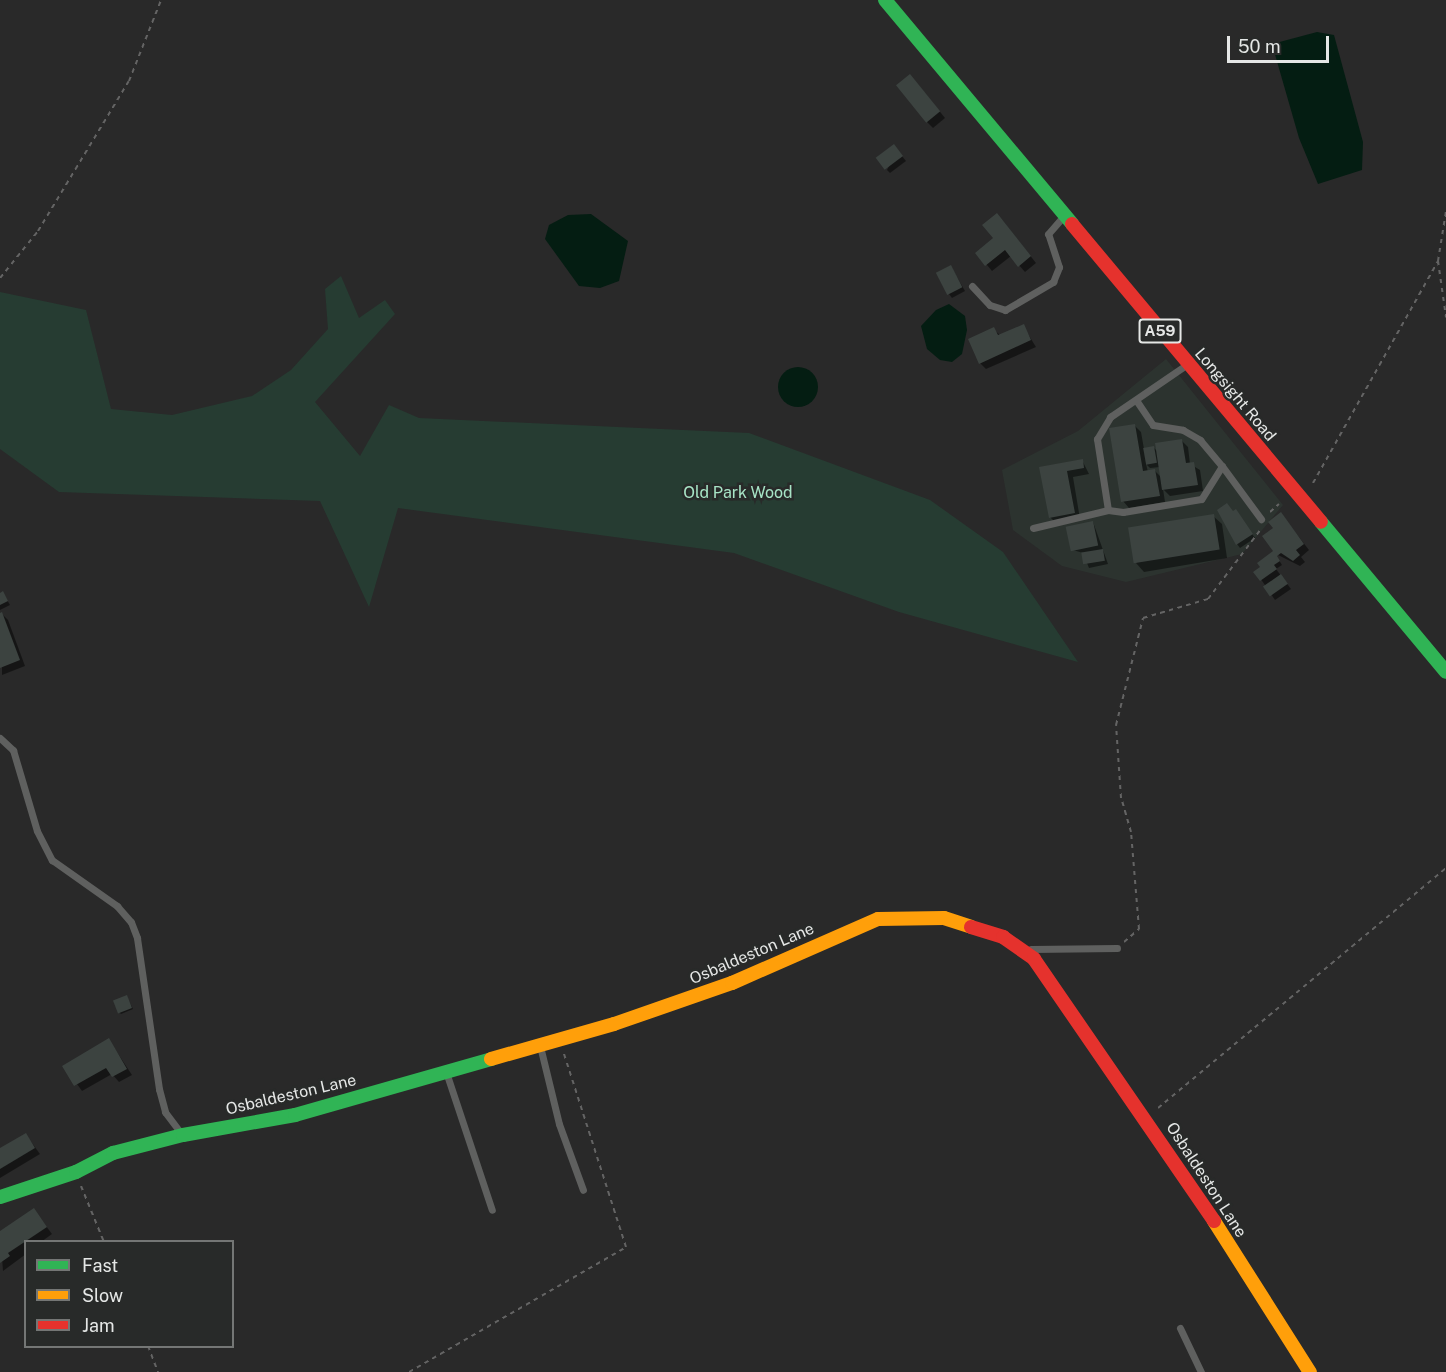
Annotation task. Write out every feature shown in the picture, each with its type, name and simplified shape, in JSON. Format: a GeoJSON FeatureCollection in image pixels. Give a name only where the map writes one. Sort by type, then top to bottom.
{"type":"FeatureCollection","features":[{"type":"Feature","properties":{"kind":"main road","name":"Longsight Road"},"geometry":{"type":"LineString","coordinates":[[885,0],[899,10],[1064,216],[1446,672]]}},
{"type":"Feature","properties":{"kind":"main road","name":"Osbaldeston Lane"},"geometry":{"type":"LineString","coordinates":[[0,1197],[76,1172],[113,1153],[183,1135],[295,1115],[680,1002],[878,919],[945,918],[1003,937],[1025,949],[1146,1118],[1310,1372]]}},
{"type":"Feature","properties":{"kind":"lane"},"geometry":{"type":"LineString","coordinates":[[972,286],[990,305],[1005,310],[1053,282],[1059,267],[1048,234],[1064,216]]}},
{"type":"Feature","properties":{"kind":"lane"},"geometry":{"type":"LineString","coordinates":[[1108,510],[1097,439],[1110,417],[1188,364]]}},
{"type":"Feature","properties":{"kind":"lane"},"geometry":{"type":"LineString","coordinates":[[1136,400],[1153,425],[1183,430],[1200,440],[1261,519]]}},
{"type":"Feature","properties":{"kind":"lane"},"geometry":{"type":"LineString","coordinates":[[1033,528],[1108,510],[1123,512],[1201,499],[1222,466]]}},
{"type":"Feature","properties":{"kind":"lane"},"geometry":{"type":"LineString","coordinates":[[0,738],[13,750],[37,831],[52,860],[117,906],[131,922],[137,938],[159,1089],[165,1112],[183,1135]]}},
{"type":"Feature","properties":{"kind":"lane"},"geometry":{"type":"LineString","coordinates":[[1025,949],[1117,948]]}},
{"type":"Feature","properties":{"kind":"lane"},"geometry":{"type":"LineString","coordinates":[[539,1044],[559,1124],[583,1190]]}},
{"type":"Feature","properties":{"kind":"lane"},"geometry":{"type":"LineString","coordinates":[[447,1072],[492,1210]]}},
{"type":"Feature","properties":{"kind":"lane"},"geometry":{"type":"LineString","coordinates":[[1180,1328],[1201,1372]]}},
{"type":"Feature","properties":{"kind":"path"},"geometry":{"type":"LineString","coordinates":[[0,278],[38,231],[129,81],[161,0]]}},
{"type":"Feature","properties":{"kind":"path"},"geometry":{"type":"LineString","coordinates":[[1446,211],[1438,261],[1446,317]]}},
{"type":"Feature","properties":{"kind":"path"},"geometry":{"type":"LineString","coordinates":[[1117,948],[1139,929],[1131,832],[1121,798],[1116,725],[1143,618],[1208,599],[1262,528],[1261,519],[1299,496],[1438,261]]}},
{"type":"Feature","properties":{"kind":"path"},"geometry":{"type":"LineString","coordinates":[[1146,1118],[1446,868]]}},
{"type":"Feature","properties":{"kind":"path"},"geometry":{"type":"LineString","coordinates":[[409,1372],[626,1247],[558,1038]]}},
{"type":"Feature","properties":{"kind":"path"},"geometry":{"type":"LineString","coordinates":[[76,1172],[103,1240]]}},
{"type":"Feature","properties":{"kind":"path"},"geometry":{"type":"LineString","coordinates":[[148,1348],[158,1372]]}},
{"type":"Feature","properties":{"kind":"shaded area"},"geometry":{"type":"Polygon","coordinates":[[[1317,32],[1334,35],[1363,142],[1362,170],[1318,184],[1299,138],[1272,44],[1317,32]]]}},
{"type":"Feature","properties":{"kind":"shaded area"},"geometry":{"type":"Polygon","coordinates":[[[591,214],[628,241],[619,281],[600,288],[579,286],[545,239],[549,225],[568,215],[591,214]]]}},
{"type":"Feature","properties":{"kind":"shaded area"},"geometry":{"type":"Polygon","coordinates":[[[949,304],[965,316],[967,330],[962,354],[952,362],[940,360],[927,349],[921,326],[936,310],[949,304]]]}},
{"type":"Feature","properties":{"kind":"shaded area"},"geometry":{"type":"Polygon","coordinates":[[[1166,359],[1283,505],[1242,554],[1126,582],[1062,566],[1013,530],[1002,470],[1078,431],[1166,359]]]}},
{"type":"Feature","properties":{"kind":"shaded area"},"geometry":{"type":"Polygon","coordinates":[[[798,367],[806,368],[812,373],[817,379],[817,395],[812,401],[806,406],[798,407],[790,406],[784,401],[779,395],[778,387],[779,379],[784,373],[790,368],[798,367]]]}},
{"type":"Feature","properties":{"kind":"green space","name":"Old Park Wood"},"geometry":{"type":"Polygon","coordinates":[[[341,276],[359,318],[385,300],[395,314],[315,402],[360,456],[389,405],[419,418],[749,433],[930,500],[1003,552],[1078,662],[899,612],[734,553],[398,508],[369,607],[320,501],[59,492],[0,449],[0,292],[86,310],[111,409],[172,415],[252,396],[291,370],[328,329],[325,289],[341,276]]]}},
{"type":"Feature","properties":{"kind":"building"},"geometry":{"type":"Polygon","coordinates":[[[910,74],[940,111],[926,123],[896,85],[910,74]]]}},
{"type":"Feature","properties":{"kind":"building"},"geometry":{"type":"Polygon","coordinates":[[[894,144],[903,156],[885,170],[876,158],[894,144]]]}},
{"type":"Feature","properties":{"kind":"building"},"geometry":{"type":"Polygon","coordinates":[[[997,213],[1031,256],[1018,267],[1005,250],[985,266],[975,253],[993,238],[982,225],[997,213]]]}},
{"type":"Feature","properties":{"kind":"building"},"geometry":{"type":"Polygon","coordinates":[[[951,265],[962,287],[947,295],[936,273],[951,265]]]}},
{"type":"Feature","properties":{"kind":"building"},"geometry":{"type":"Polygon","coordinates":[[[1024,324],[1031,340],[979,364],[968,339],[994,327],[998,335],[1024,324]]]}},
{"type":"Feature","properties":{"kind":"building"},"geometry":{"type":"Polygon","coordinates":[[[1135,424],[1143,471],[1155,469],[1160,496],[1121,502],[1109,428],[1135,424]]]}},
{"type":"Feature","properties":{"kind":"building"},"geometry":{"type":"Polygon","coordinates":[[[1182,439],[1186,463],[1194,462],[1198,485],[1162,490],[1155,443],[1182,439]]]}},
{"type":"Feature","properties":{"kind":"building"},"geometry":{"type":"Polygon","coordinates":[[[1154,446],[1157,463],[1146,465],[1143,448],[1154,446]]]}},
{"type":"Feature","properties":{"kind":"building"},"geometry":{"type":"Polygon","coordinates":[[[1083,459],[1084,468],[1067,471],[1075,513],[1049,518],[1039,467],[1083,459]]]}},
{"type":"Feature","properties":{"kind":"building"},"geometry":{"type":"Polygon","coordinates":[[[1227,503],[1233,511],[1236,509],[1253,534],[1236,545],[1217,510],[1227,503]]]}},
{"type":"Feature","properties":{"kind":"building"},"geometry":{"type":"Polygon","coordinates":[[[1281,512],[1304,544],[1296,550],[1300,555],[1293,561],[1281,553],[1277,556],[1280,561],[1274,565],[1277,569],[1260,581],[1253,572],[1260,567],[1257,563],[1273,551],[1262,536],[1273,528],[1268,522],[1281,512]]]}},
{"type":"Feature","properties":{"kind":"building"},"geometry":{"type":"Polygon","coordinates":[[[1214,514],[1220,550],[1134,563],[1128,528],[1214,514]]]}},
{"type":"Feature","properties":{"kind":"building"},"geometry":{"type":"Polygon","coordinates":[[[1093,521],[1098,545],[1071,551],[1066,527],[1093,521]]]}},
{"type":"Feature","properties":{"kind":"building"},"geometry":{"type":"Polygon","coordinates":[[[1103,549],[1105,561],[1083,564],[1081,552],[1103,549]]]}},
{"type":"Feature","properties":{"kind":"building"},"geometry":{"type":"Polygon","coordinates":[[[1281,574],[1288,584],[1270,596],[1263,587],[1281,574]]]}},
{"type":"Feature","properties":{"kind":"building"},"geometry":{"type":"Polygon","coordinates":[[[3,591],[8,601],[0,605],[0,593],[3,591]]]}},
{"type":"Feature","properties":{"kind":"building"},"geometry":{"type":"Polygon","coordinates":[[[2,612],[20,660],[0,668],[0,613],[2,612]]]}},
{"type":"Feature","properties":{"kind":"building"},"geometry":{"type":"Polygon","coordinates":[[[127,995],[132,1008],[118,1013],[113,1000],[127,995]]]}},
{"type":"Feature","properties":{"kind":"building"},"geometry":{"type":"Polygon","coordinates":[[[109,1038],[127,1069],[112,1077],[106,1068],[74,1086],[62,1066],[109,1038]]]}},
{"type":"Feature","properties":{"kind":"building"},"geometry":{"type":"Polygon","coordinates":[[[26,1133],[35,1148],[0,1169],[0,1148],[26,1133]]]}},
{"type":"Feature","properties":{"kind":"building"},"geometry":{"type":"Polygon","coordinates":[[[34,1208],[47,1227],[24,1240],[24,1242],[8,1253],[10,1256],[0,1263],[0,1231],[34,1208]]]}},
{"type":"Feature","properties":{"kind":"traffic: fast"},"geometry":{"type":"LineString","coordinates":[[885,0],[1072,224]]}},
{"type":"Feature","properties":{"kind":"traffic: fast"},"geometry":{"type":"LineString","coordinates":[[1321,522],[1446,672]]}},
{"type":"Feature","properties":{"kind":"traffic: fast"},"geometry":{"type":"LineString","coordinates":[[0,1197],[76,1172],[113,1153],[183,1135],[295,1115],[491,1059]]}},
{"type":"Feature","properties":{"kind":"traffic: slow"},"geometry":{"type":"LineString","coordinates":[[491,1059],[614,1024],[732,983],[878,919],[944,918],[971,927]]}},
{"type":"Feature","properties":{"kind":"traffic: slow"},"geometry":{"type":"LineString","coordinates":[[1214,1221],[1310,1372]]}},
{"type":"Feature","properties":{"kind":"traffic: jam"},"geometry":{"type":"LineString","coordinates":[[1072,224],[1321,522]]}},
{"type":"Feature","properties":{"kind":"traffic: jam"},"geometry":{"type":"LineString","coordinates":[[971,927],[1003,937],[1034,959],[1214,1221]]}}]}
